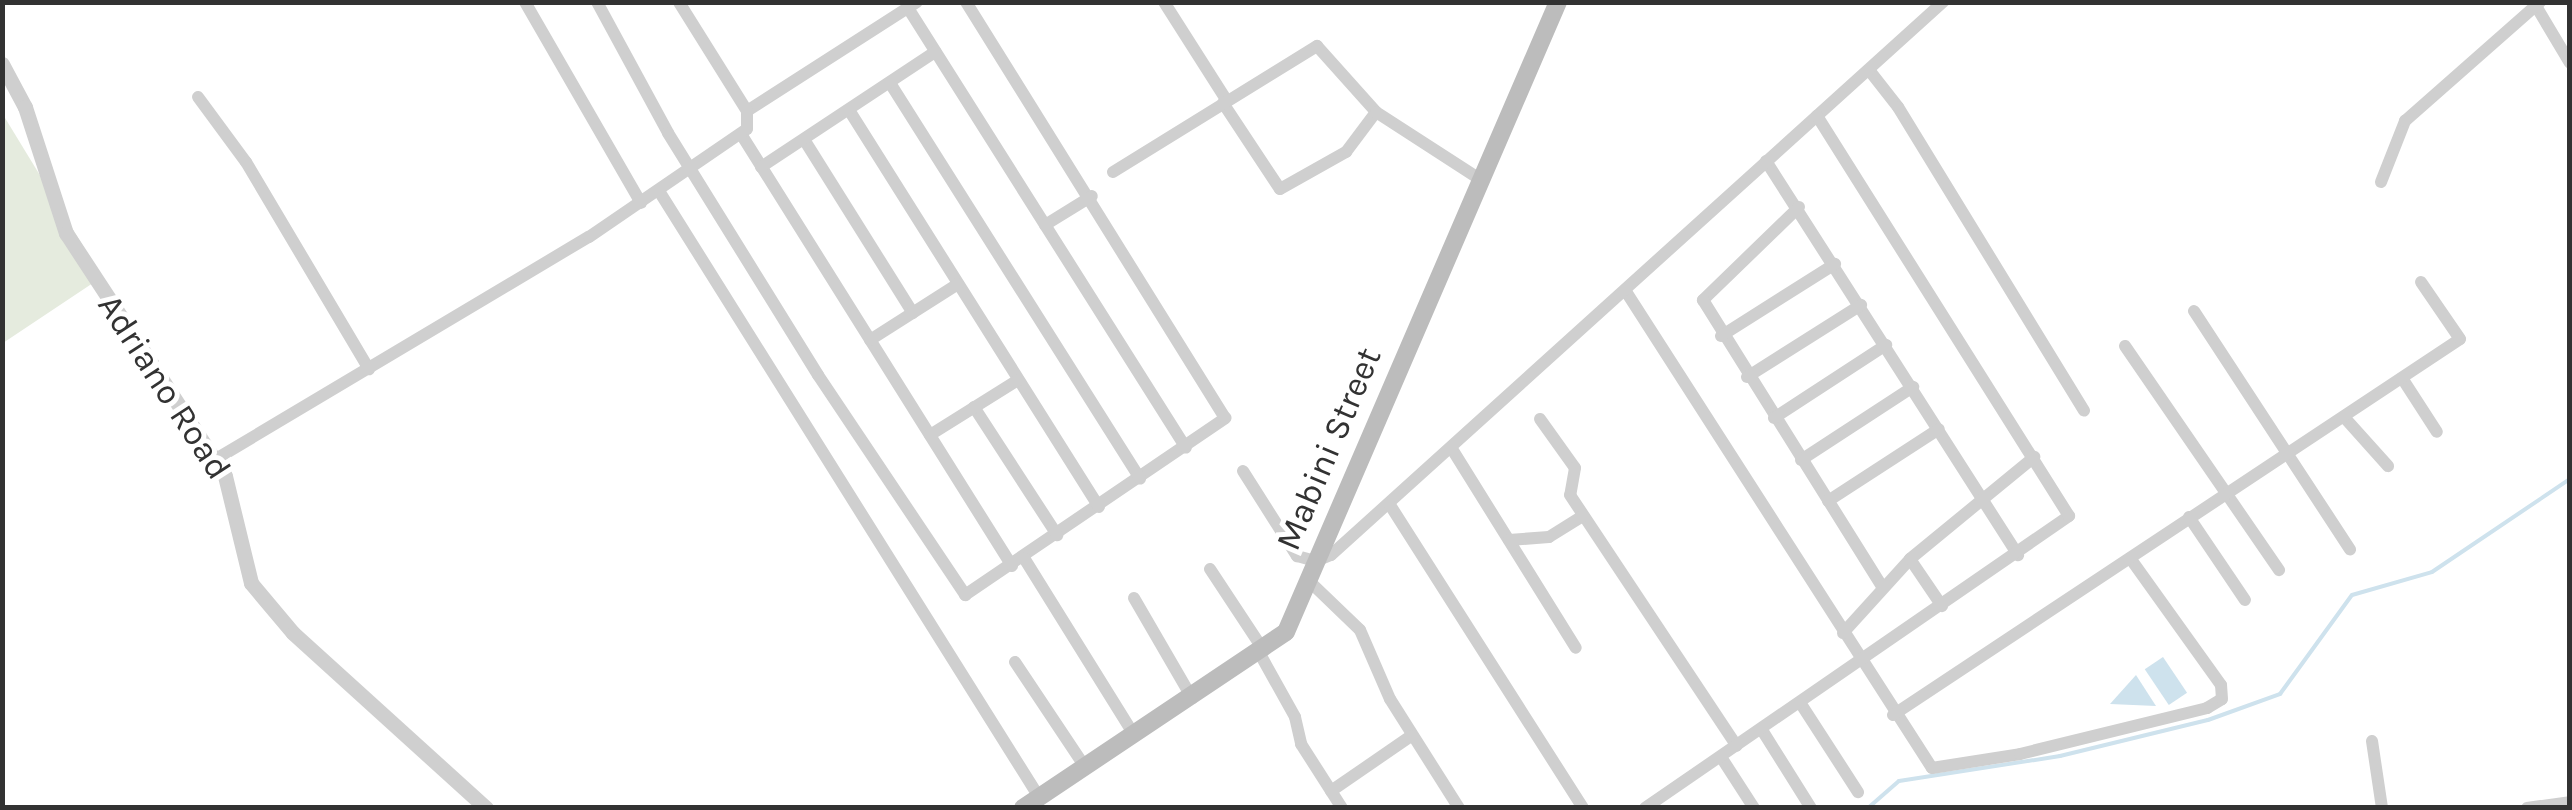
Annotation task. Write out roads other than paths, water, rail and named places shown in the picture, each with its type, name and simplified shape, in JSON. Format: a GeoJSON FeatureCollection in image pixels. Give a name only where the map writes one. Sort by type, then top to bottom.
{"type":"FeatureCollection","features":[{"type":"Feature","properties":{"kind":"main road","name":"Mabini Street"},"geometry":{"type":"LineString","coordinates":[[1028,805],[1262,653],[1286,632],[1558,2]]}},
{"type":"Feature","properties":{"kind":"street"},"geometry":{"type":"LineString","coordinates":[[526,2],[641,203]]}},
{"type":"Feature","properties":{"kind":"street"},"geometry":{"type":"LineString","coordinates":[[597,2],[690,168],[958,590],[968,595],[1221,424],[1225,413],[1092,196],[966,2]]}},
{"type":"Feature","properties":{"kind":"street"},"geometry":{"type":"LineString","coordinates":[[216,460],[641,203],[740,134],[750,123],[747,111],[680,2]]}},
{"type":"Feature","properties":{"kind":"street"},"geometry":{"type":"LineString","coordinates":[[1164,2],[1280,189],[1346,152],[1376,112]]}},
{"type":"Feature","properties":{"kind":"street"},"geometry":{"type":"LineString","coordinates":[[1244,471],[1293,552],[1316,561],[1390,505],[1942,2]]}},
{"type":"Feature","properties":{"kind":"street"},"geometry":{"type":"LineString","coordinates":[[2381,182],[2405,121],[2538,4],[2570,62]]}},
{"type":"Feature","properties":{"kind":"street"},"geometry":{"type":"LineString","coordinates":[[747,111],[913,5],[935,52],[1186,448]]}},
{"type":"Feature","properties":{"kind":"street"},"geometry":{"type":"LineString","coordinates":[[1112,172],[1317,46],[1376,112],[1481,180]]}},
{"type":"Feature","properties":{"kind":"street"},"geometry":{"type":"LineString","coordinates":[[762,167],[935,52]]}},
{"type":"Feature","properties":{"kind":"street","name":"Adriano Road"},"geometry":{"type":"LineString","coordinates":[[2,64],[25,106],[66,233],[216,460],[232,492],[244,568],[262,599],[486,808]]}},
{"type":"Feature","properties":{"kind":"street"},"geometry":{"type":"LineString","coordinates":[[1869,70],[1898,107],[2084,412]]}},
{"type":"Feature","properties":{"kind":"street"},"geometry":{"type":"LineString","coordinates":[[890,83],[1140,479]]}},
{"type":"Feature","properties":{"kind":"street"},"geometry":{"type":"LineString","coordinates":[[198,97],[246,162],[369,369]]}},
{"type":"Feature","properties":{"kind":"street"},"geometry":{"type":"LineString","coordinates":[[849,110],[1100,506]]}},
{"type":"Feature","properties":{"kind":"street"},"geometry":{"type":"LineString","coordinates":[[1644,808],[1862,664],[2069,516],[1817,116]]}},
{"type":"Feature","properties":{"kind":"street"},"geometry":{"type":"LineString","coordinates":[[740,134],[930,435],[1134,735]]}},
{"type":"Feature","properties":{"kind":"street"},"geometry":{"type":"LineString","coordinates":[[805,142],[913,313]]}},
{"type":"Feature","properties":{"kind":"street"},"geometry":{"type":"LineString","coordinates":[[1766,161],[1800,207],[2018,555]]}},
{"type":"Feature","properties":{"kind":"street"},"geometry":{"type":"LineString","coordinates":[[659,190],[1028,805]]}},
{"type":"Feature","properties":{"kind":"street"},"geometry":{"type":"LineString","coordinates":[[1045,225],[1092,196]]}},
{"type":"Feature","properties":{"kind":"street"},"geometry":{"type":"LineString","coordinates":[[1800,207],[1704,295],[1721,336],[1882,586]]}},
{"type":"Feature","properties":{"kind":"street"},"geometry":{"type":"LineString","coordinates":[[1721,336],[1835,264]]}},
{"type":"Feature","properties":{"kind":"street"},"geometry":{"type":"LineString","coordinates":[[1892,715],[2460,339],[2421,282]]}},
{"type":"Feature","properties":{"kind":"street"},"geometry":{"type":"LineString","coordinates":[[870,340],[958,284]]}},
{"type":"Feature","properties":{"kind":"street"},"geometry":{"type":"LineString","coordinates":[[1625,290],[1892,715],[1932,768],[2020,754],[2216,704],[2220,685],[2130,558]]}},
{"type":"Feature","properties":{"kind":"street"},"geometry":{"type":"LineString","coordinates":[[1748,377],[1861,305]]}},
{"type":"Feature","properties":{"kind":"street"},"geometry":{"type":"LineString","coordinates":[[2194,312],[2350,548]]}},
{"type":"Feature","properties":{"kind":"street"},"geometry":{"type":"LineString","coordinates":[[1774,418],[1886,345]]}},
{"type":"Feature","properties":{"kind":"street"},"geometry":{"type":"LineString","coordinates":[[2125,346],[2278,570]]}},
{"type":"Feature","properties":{"kind":"street"},"geometry":{"type":"LineString","coordinates":[[2402,378],[2438,432]]}},
{"type":"Feature","properties":{"kind":"street"},"geometry":{"type":"LineString","coordinates":[[930,435],[1018,380]]}},
{"type":"Feature","properties":{"kind":"street"},"geometry":{"type":"LineString","coordinates":[[1801,460],[1913,387]]}},
{"type":"Feature","properties":{"kind":"street"},"geometry":{"type":"LineString","coordinates":[[974,408],[1058,535]]}},
{"type":"Feature","properties":{"kind":"street"},"geometry":{"type":"LineString","coordinates":[[2344,417],[2388,466]]}},
{"type":"Feature","properties":{"kind":"street"},"geometry":{"type":"LineString","coordinates":[[1540,419],[1575,468],[1570,495],[1736,746]]}},
{"type":"Feature","properties":{"kind":"street"},"geometry":{"type":"LineString","coordinates":[[1828,501],[1939,429]]}},
{"type":"Feature","properties":{"kind":"street"},"geometry":{"type":"LineString","coordinates":[[1452,449],[1576,648]]}},
{"type":"Feature","properties":{"kind":"street"},"geometry":{"type":"LineString","coordinates":[[1843,633],[1910,559],[2034,456]]}},
{"type":"Feature","properties":{"kind":"street"},"geometry":{"type":"LineString","coordinates":[[1390,505],[1584,808]]}},
{"type":"Feature","properties":{"kind":"street"},"geometry":{"type":"LineString","coordinates":[[1509,540],[1549,537],[1583,516]]}},
{"type":"Feature","properties":{"kind":"street"},"geometry":{"type":"LineString","coordinates":[[2189,517],[2245,600]]}},
{"type":"Feature","properties":{"kind":"street"},"geometry":{"type":"LineString","coordinates":[[1910,559],[1942,606]]}},
{"type":"Feature","properties":{"kind":"street"},"geometry":{"type":"LineString","coordinates":[[1210,569],[1262,653],[1342,808]]}},
{"type":"Feature","properties":{"kind":"street"},"geometry":{"type":"LineString","coordinates":[[1308,580],[1360,630],[1412,736],[1459,808]]}},
{"type":"Feature","properties":{"kind":"street"},"geometry":{"type":"LineString","coordinates":[[1134,598],[1192,698]]}},
{"type":"Feature","properties":{"kind":"street"},"geometry":{"type":"LineString","coordinates":[[1016,662],[1085,767]]}},
{"type":"Feature","properties":{"kind":"street"},"geometry":{"type":"LineString","coordinates":[[1801,704],[1858,792]]}},
{"type":"Feature","properties":{"kind":"street"},"geometry":{"type":"LineString","coordinates":[[1762,730],[1811,808]]}},
{"type":"Feature","properties":{"kind":"street"},"geometry":{"type":"LineString","coordinates":[[1331,790],[1412,736]]}},
{"type":"Feature","properties":{"kind":"street"},"geometry":{"type":"LineString","coordinates":[[2372,740],[2382,808]]}},
{"type":"Feature","properties":{"kind":"street"},"geometry":{"type":"LineString","coordinates":[[1720,757],[1754,808]]}},
{"type":"Feature","properties":{"kind":"street"},"geometry":{"type":"LineString","coordinates":[[2527,808],[2570,802]]}},
{"type":"Feature","properties":{"kind":"water"},"geometry":{"type":"Polygon","coordinates":[[[2163,657],[2187,693],[2169,705],[2145,669],[2163,657]]]}},
{"type":"Feature","properties":{"kind":"water"},"geometry":{"type":"Polygon","coordinates":[[[2136,675],[2156,706],[2110,704],[2136,675]]]}},
{"type":"Feature","properties":{"kind":"waterway"},"geometry":{"type":"LineString","coordinates":[[1868,808],[1899,781],[2060,756],[2208,720],[2280,694],[2352,595],[2432,572],[2570,479]]}}]}
